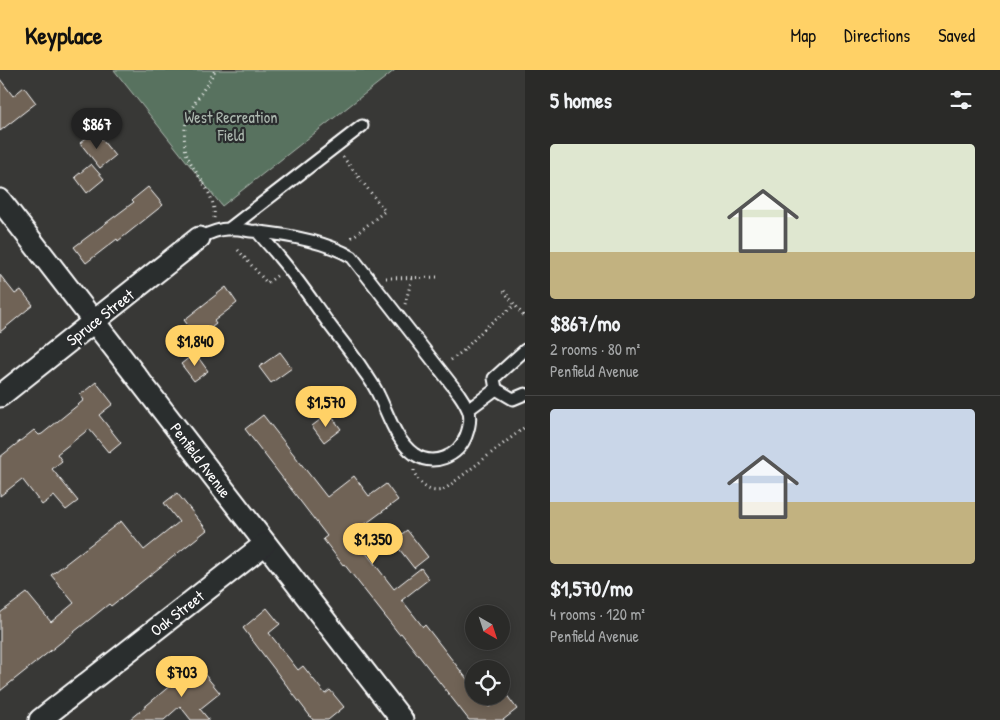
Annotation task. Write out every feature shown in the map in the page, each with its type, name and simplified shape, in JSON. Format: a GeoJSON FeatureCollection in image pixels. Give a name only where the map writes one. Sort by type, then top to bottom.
{"type":"FeatureCollection","features":[{"type":"Feature","properties":{"kind":"street","name":"Penfield Avenue"},"geometry":{"type":"LineString","coordinates":[[0,200],[402,720]]}},
{"type":"Feature","properties":{"kind":"street","name":"Spruce Street"},"geometry":{"type":"LineString","coordinates":[[0,396],[199,238]]}},
{"type":"Feature","properties":{"kind":"street","name":"Oak Street"},"geometry":{"type":"LineString","coordinates":[[40,720],[266,544]]}},
{"type":"Feature","properties":{"kind":"lane"},"geometry":{"type":"LineString","coordinates":[[230,228],[362,126]]}},
{"type":"Feature","properties":{"kind":"lane"},"geometry":{"type":"LineString","coordinates":[[199,238],[211,232],[230,228],[256,231],[280,234],[340,250],[352,257],[469,409],[468,431],[463,443],[454,452],[442,459],[429,460],[414,454],[405,446],[363,369],[280,257],[256,231]]}},
{"type":"Feature","properties":{"kind":"lane"},"geometry":{"type":"LineString","coordinates":[[525,350],[494,378],[496,389],[513,399],[525,394]]}},
{"type":"Feature","properties":{"kind":"lane"},"geometry":{"type":"LineString","coordinates":[[469,409],[496,389]]}},
{"type":"Feature","properties":{"kind":"path"},"geometry":{"type":"LineString","coordinates":[[214,219],[213,203],[186,154],[184,142],[185,128],[189,115],[215,70]]}},
{"type":"Feature","properties":{"kind":"path"},"geometry":{"type":"LineString","coordinates":[[345,160],[385,211],[350,240]]}},
{"type":"Feature","properties":{"kind":"path"},"geometry":{"type":"LineString","coordinates":[[238,250],[264,280]]}},
{"type":"Feature","properties":{"kind":"path"},"geometry":{"type":"LineString","coordinates":[[378,278],[440,277]]}},
{"type":"Feature","properties":{"kind":"path"},"geometry":{"type":"LineString","coordinates":[[404,310],[412,278]]}},
{"type":"Feature","properties":{"kind":"path"},"geometry":{"type":"LineString","coordinates":[[504,291],[525,318]]}},
{"type":"Feature","properties":{"kind":"path"},"geometry":{"type":"LineString","coordinates":[[414,473],[426,488],[433,492],[445,489],[525,427]]}},
{"type":"Feature","properties":{"kind":"green space","name":"West Recreation Field"},"geometry":{"type":"Polygon","coordinates":[[[114,70],[395,70],[222,206],[114,70]]]}},
{"type":"Feature","properties":{"kind":"building"},"geometry":{"type":"Polygon","coordinates":[[[0,79],[13,96],[24,87],[36,103],[0,131],[0,79]]]}},
{"type":"Feature","properties":{"kind":"building"},"geometry":{"type":"Polygon","coordinates":[[[95,131],[115,156],[100,168],[80,143],[95,131]]]}},
{"type":"Feature","properties":{"kind":"building"},"geometry":{"type":"Polygon","coordinates":[[[91,164],[104,179],[87,193],[75,177],[91,164]]]}},
{"type":"Feature","properties":{"kind":"building"},"geometry":{"type":"Polygon","coordinates":[[[148,187],[163,205],[118,241],[117,239],[86,263],[74,247],[134,202],[132,200],[148,187]]]}},
{"type":"Feature","properties":{"kind":"building"},"geometry":{"type":"Polygon","coordinates":[[[0,275],[15,294],[21,290],[33,305],[0,332],[0,275]]]}},
{"type":"Feature","properties":{"kind":"building"},"geometry":{"type":"Polygon","coordinates":[[[226,287],[237,303],[214,321],[216,324],[198,338],[184,320],[226,287]]]}},
{"type":"Feature","properties":{"kind":"building"},"geometry":{"type":"Polygon","coordinates":[[[280,352],[292,368],[271,383],[259,367],[280,352]]]}},
{"type":"Feature","properties":{"kind":"building"},"geometry":{"type":"Polygon","coordinates":[[[195,353],[208,371],[194,381],[181,364],[195,353]]]}},
{"type":"Feature","properties":{"kind":"building"},"geometry":{"type":"Polygon","coordinates":[[[96,382],[113,404],[99,415],[121,443],[109,453],[89,429],[57,454],[62,461],[52,469],[78,501],[66,510],[54,496],[42,505],[22,479],[0,496],[0,457],[34,430],[39,435],[42,434],[84,400],[80,395],[96,382]]]}},
{"type":"Feature","properties":{"kind":"building"},"geometry":{"type":"Polygon","coordinates":[[[329,413],[341,429],[324,442],[312,426],[329,413]]]}},
{"type":"Feature","properties":{"kind":"building"},"geometry":{"type":"Polygon","coordinates":[[[263,415],[327,497],[354,476],[369,496],[386,484],[398,500],[360,528],[371,543],[363,549],[394,589],[421,568],[429,579],[402,600],[423,627],[425,625],[465,676],[465,705],[487,705],[489,707],[492,705],[510,705],[510,699],[517,709],[503,720],[469,720],[401,633],[399,634],[343,565],[323,539],[327,536],[245,429],[263,415]]]}},
{"type":"Feature","properties":{"kind":"building"},"geometry":{"type":"Polygon","coordinates":[[[177,493],[207,530],[111,606],[109,604],[0,691],[0,613],[27,593],[51,622],[74,603],[51,575],[121,521],[144,550],[179,522],[164,503],[177,493]]]}},
{"type":"Feature","properties":{"kind":"building"},"geometry":{"type":"Polygon","coordinates":[[[407,530],[428,557],[414,568],[393,541],[407,530]]]}},
{"type":"Feature","properties":{"kind":"building"},"geometry":{"type":"Polygon","coordinates":[[[267,608],[280,624],[269,633],[298,670],[303,666],[325,694],[330,690],[344,707],[328,720],[313,720],[243,628],[267,608]]]}},
{"type":"Feature","properties":{"kind":"building"},"geometry":{"type":"Polygon","coordinates":[[[196,664],[220,693],[200,709],[209,720],[191,720],[180,706],[164,720],[129,720],[196,664]]]}}]}
